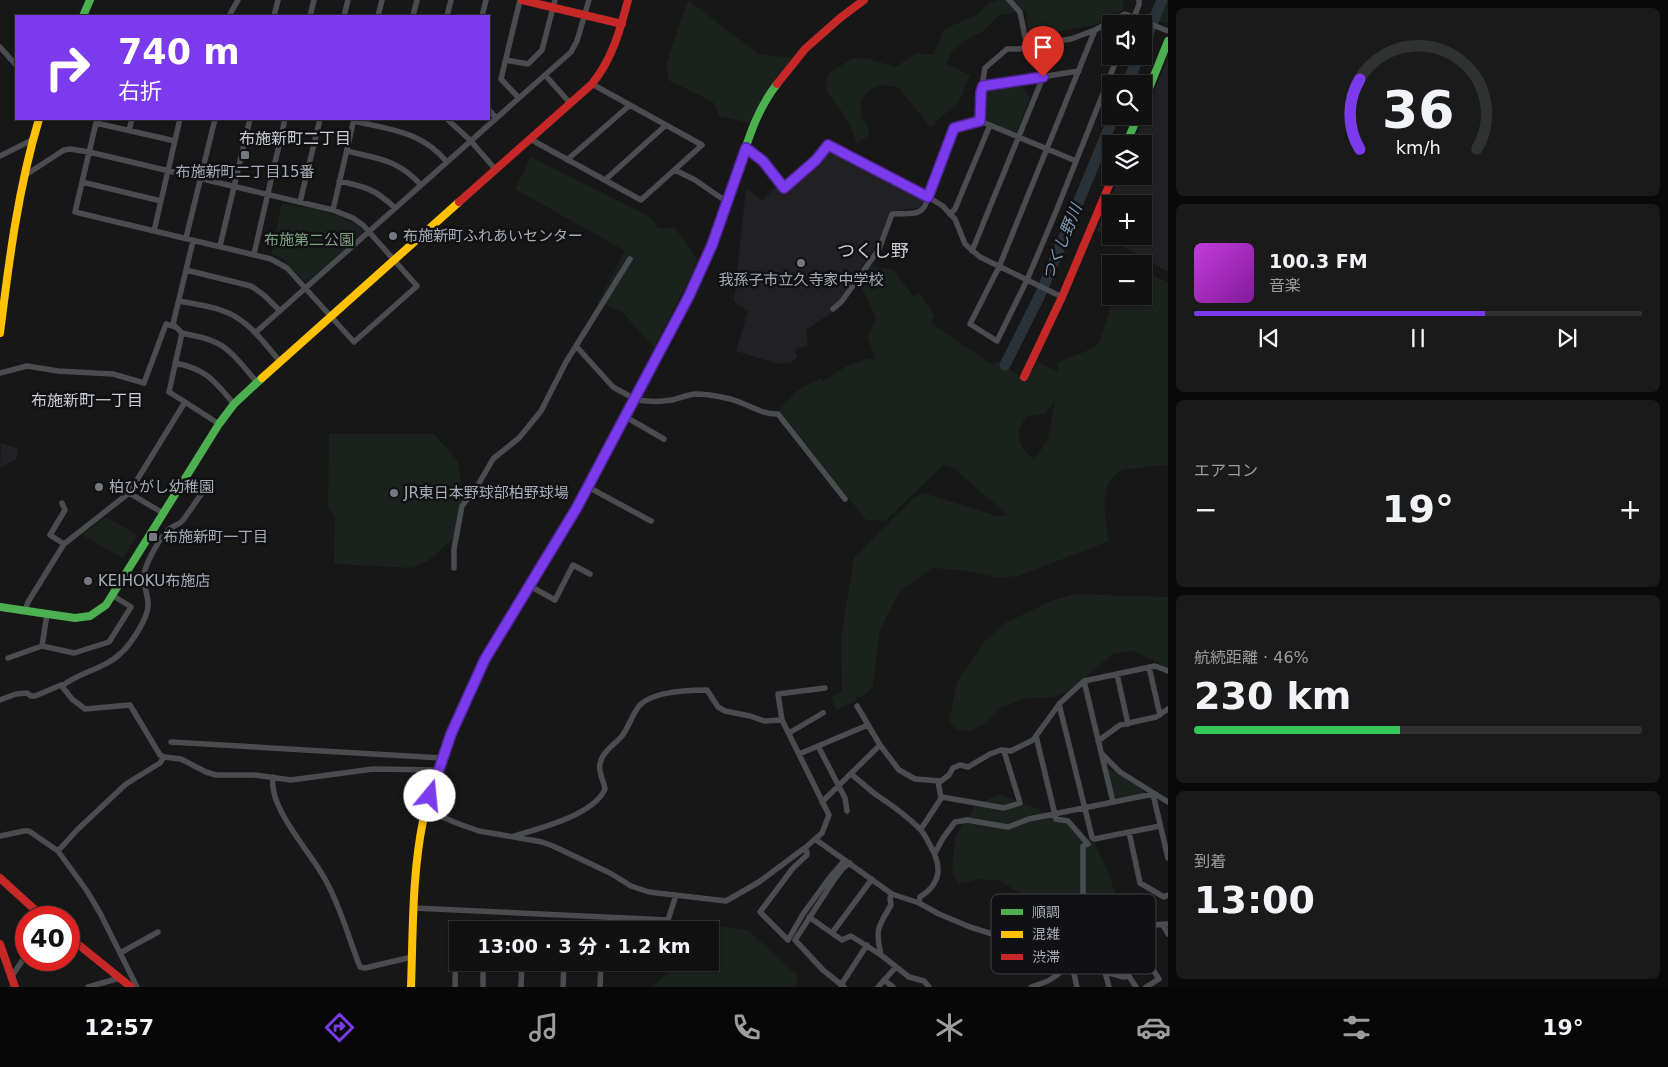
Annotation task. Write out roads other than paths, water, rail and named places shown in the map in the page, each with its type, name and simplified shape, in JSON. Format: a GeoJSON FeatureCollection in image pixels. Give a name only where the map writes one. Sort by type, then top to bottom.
{"type":"FeatureCollection","features":[{"type":"Feature","properties":{"kind":"street"},"geometry":{"type":"LineString","coordinates":[[83,15],[90,0]]}},
{"type":"Feature","properties":{"kind":"street"},"geometry":{"type":"LineString","coordinates":[[230,15],[238,0]]}},
{"type":"Feature","properties":{"kind":"street"},"geometry":{"type":"LineString","coordinates":[[274,15],[278,0]]}},
{"type":"Feature","properties":{"kind":"street"},"geometry":{"type":"LineString","coordinates":[[310,15],[314,0]]}},
{"type":"Feature","properties":{"kind":"street"},"geometry":{"type":"LineString","coordinates":[[344,15],[348,0]]}},
{"type":"Feature","properties":{"kind":"street"},"geometry":{"type":"LineString","coordinates":[[378,15],[382,0]]}},
{"type":"Feature","properties":{"kind":"street"},"geometry":{"type":"LineString","coordinates":[[413,15],[416,0]]}},
{"type":"Feature","properties":{"kind":"street"},"geometry":{"type":"LineString","coordinates":[[447,15],[451,0]]}},
{"type":"Feature","properties":{"kind":"street"},"geometry":{"type":"LineString","coordinates":[[482,15],[486,0]]}},
{"type":"Feature","properties":{"kind":"street"},"geometry":{"type":"LineString","coordinates":[[518,98],[501,79],[521,0],[554,3],[622,24]]}},
{"type":"Feature","properties":{"kind":"street"},"geometry":{"type":"LineString","coordinates":[[255,333],[571,52],[577,41],[589,0]]}},
{"type":"Feature","properties":{"kind":"street"},"geometry":{"type":"LineString","coordinates":[[0,606],[81,619],[90,616],[106,605],[219,424],[234,404],[592,84],[609,62],[616,46],[628,0]]}},
{"type":"Feature","properties":{"kind":"street"},"geometry":{"type":"LineString","coordinates":[[411,987],[418,851],[426,810],[451,734],[485,659],[588,487],[696,280],[712,245],[746,148],[750,131],[760,109],[787,71],[817,37],[864,0]]}},
{"type":"Feature","properties":{"kind":"street"},"geometry":{"type":"LineString","coordinates":[[1009,0],[1020,12],[1027,47]]}},
{"type":"Feature","properties":{"kind":"street"},"geometry":{"type":"LineString","coordinates":[[1135,15],[1139,0]]}},
{"type":"Feature","properties":{"kind":"street"},"geometry":{"type":"LineString","coordinates":[[506,60],[528,64],[542,50],[554,3]]}},
{"type":"Feature","properties":{"kind":"street"},"geometry":{"type":"LineString","coordinates":[[980,121],[981,92],[985,68],[1008,49],[1019,49],[1071,39],[1102,26]]}},
{"type":"Feature","properties":{"kind":"street"},"geometry":{"type":"LineString","coordinates":[[1152,26],[1168,31]]}},
{"type":"Feature","properties":{"kind":"street"},"geometry":{"type":"LineString","coordinates":[[1095,30],[999,267],[970,324],[997,341],[1027,280],[1114,65]]}},
{"type":"Feature","properties":{"kind":"street"},"geometry":{"type":"LineString","coordinates":[[1152,82],[1168,41]]}},
{"type":"Feature","properties":{"kind":"street"},"geometry":{"type":"LineString","coordinates":[[0,47],[15,64]]}},
{"type":"Feature","properties":{"kind":"street"},"geometry":{"type":"LineString","coordinates":[[983,86],[1079,71]]}},
{"type":"Feature","properties":{"kind":"street"},"geometry":{"type":"LineString","coordinates":[[546,75],[570,103]]}},
{"type":"Feature","properties":{"kind":"street"},"geometry":{"type":"LineString","coordinates":[[972,251],[1043,77]]}},
{"type":"Feature","properties":{"kind":"street"},"geometry":{"type":"LineString","coordinates":[[530,139],[641,200],[702,145],[592,84]]}},
{"type":"Feature","properties":{"kind":"street"},"geometry":{"type":"LineString","coordinates":[[567,160],[630,104]]}},
{"type":"Feature","properties":{"kind":"street"},"geometry":{"type":"LineString","coordinates":[[490,111],[496,118]]}},
{"type":"Feature","properties":{"kind":"street"},"geometry":{"type":"LineString","coordinates":[[0,333],[14,229],[32,140],[39,120]]}},
{"type":"Feature","properties":{"kind":"street"},"geometry":{"type":"LineString","coordinates":[[129,130],[132,120]]}},
{"type":"Feature","properties":{"kind":"street"},"geometry":{"type":"LineString","coordinates":[[154,231],[180,120]]}},
{"type":"Feature","properties":{"kind":"street"},"geometry":{"type":"LineString","coordinates":[[215,120],[201,179],[186,270],[173,324],[182,333],[207,339],[218,344],[257,382]]}},
{"type":"Feature","properties":{"kind":"street"},"geometry":{"type":"LineString","coordinates":[[220,246],[250,120]]}},
{"type":"Feature","properties":{"kind":"street"},"geometry":{"type":"LineString","coordinates":[[254,254],[285,120]]}},
{"type":"Feature","properties":{"kind":"street"},"geometry":{"type":"LineString","coordinates":[[300,202],[320,120]]}},
{"type":"Feature","properties":{"kind":"street"},"geometry":{"type":"LineString","coordinates":[[333,210],[354,120],[419,138],[433,147],[447,162]]}},
{"type":"Feature","properties":{"kind":"street"},"geometry":{"type":"LineString","coordinates":[[448,120],[470,140],[496,169]]}},
{"type":"Feature","properties":{"kind":"street"},"geometry":{"type":"LineString","coordinates":[[833,308],[842,301],[878,250],[892,214],[920,212],[924,209],[954,128],[980,121],[1076,162]]}},
{"type":"Feature","properties":{"kind":"street"},"geometry":{"type":"LineString","coordinates":[[24,176],[64,150],[70,149],[89,152],[333,210],[353,218],[369,232],[417,286],[354,342],[287,268],[280,263],[254,254],[75,212],[89,152],[96,123],[175,141]]}},
{"type":"Feature","properties":{"kind":"street"},"geometry":{"type":"LineString","coordinates":[[605,180],[666,125]]}},
{"type":"Feature","properties":{"kind":"street"},"geometry":{"type":"LineString","coordinates":[[950,214],[955,209],[990,125]]}},
{"type":"Feature","properties":{"kind":"street"},"geometry":{"type":"LineString","coordinates":[[0,156],[32,140]]}},
{"type":"Feature","properties":{"kind":"street"},"geometry":{"type":"LineString","coordinates":[[746,148],[763,161],[784,188],[816,160],[828,145],[943,206],[955,219],[965,244],[972,251],[999,267],[1062,297]]}},
{"type":"Feature","properties":{"kind":"street"},"geometry":{"type":"LineString","coordinates":[[347,151],[392,162],[410,173],[421,185]]}},
{"type":"Feature","properties":{"kind":"street"},"geometry":{"type":"LineString","coordinates":[[675,170],[695,180],[727,202]]}},
{"type":"Feature","properties":{"kind":"street"},"geometry":{"type":"LineString","coordinates":[[339,181],[371,190],[382,196],[395,208]]}},
{"type":"Feature","properties":{"kind":"street"},"geometry":{"type":"LineString","coordinates":[[82,182],[161,201]]}},
{"type":"Feature","properties":{"kind":"street"},"geometry":{"type":"LineString","coordinates":[[1024,377],[1062,297],[1109,185]]}},
{"type":"Feature","properties":{"kind":"street"},"geometry":{"type":"LineString","coordinates":[[454,568],[454,549],[462,506],[478,485],[493,459],[519,438],[536,418],[576,346],[630,259]]}},
{"type":"Feature","properties":{"kind":"street"},"geometry":{"type":"LineString","coordinates":[[186,270],[251,286],[264,294],[280,311]]}},
{"type":"Feature","properties":{"kind":"street"},"geometry":{"type":"LineString","coordinates":[[179,301],[229,314],[246,324],[280,361]]}},
{"type":"Feature","properties":{"kind":"street"},"geometry":{"type":"LineString","coordinates":[[0,373],[27,366],[58,371],[113,374],[144,383],[166,324],[176,327]]}},
{"type":"Feature","properties":{"kind":"street"},"geometry":{"type":"LineString","coordinates":[[182,333],[168,392],[219,424]]}},
{"type":"Feature","properties":{"kind":"street"},"geometry":{"type":"LineString","coordinates":[[576,346],[613,387],[633,398],[645,402],[672,400],[695,394],[708,395],[728,398],[754,407],[767,415],[778,414],[845,499]]}},
{"type":"Feature","properties":{"kind":"street"},"geometry":{"type":"LineString","coordinates":[[174,362],[206,374],[218,384],[234,404]]}},
{"type":"Feature","properties":{"kind":"street"},"geometry":{"type":"LineString","coordinates":[[24,611],[64,544],[129,493],[185,402]]}},
{"type":"Feature","properties":{"kind":"street"},"geometry":{"type":"LineString","coordinates":[[624,416],[664,439]]}},
{"type":"Feature","properties":{"kind":"street"},"geometry":{"type":"LineString","coordinates":[[0,700],[16,694],[27,693],[35,696],[62,686],[72,678],[95,669],[121,654],[145,618],[149,605],[143,582],[145,570],[162,536],[182,520],[203,492],[183,481]]}},
{"type":"Feature","properties":{"kind":"street"},"geometry":{"type":"LineString","coordinates":[[588,487],[651,521]]}},
{"type":"Feature","properties":{"kind":"street"},"geometry":{"type":"LineString","coordinates":[[129,493],[163,513]]}},
{"type":"Feature","properties":{"kind":"street"},"geometry":{"type":"LineString","coordinates":[[62,503],[65,510],[50,535],[64,544]]}},
{"type":"Feature","properties":{"kind":"street"},"geometry":{"type":"LineString","coordinates":[[530,586],[555,600],[574,566],[590,574]]}},
{"type":"Feature","properties":{"kind":"street"},"geometry":{"type":"LineString","coordinates":[[8,658],[42,646],[74,652],[109,642],[131,607],[112,595]]}},
{"type":"Feature","properties":{"kind":"street"},"geometry":{"type":"LineString","coordinates":[[42,646],[47,614]]}},
{"type":"Feature","properties":{"kind":"street"},"geometry":{"type":"LineString","coordinates":[[858,706],[880,746],[899,770],[915,779],[938,781],[949,775],[953,768],[960,765],[968,767],[990,754],[1020,748],[1033,740],[1059,704],[1084,681],[1155,666],[1168,671]]}},
{"type":"Feature","properties":{"kind":"street"},"geometry":{"type":"LineString","coordinates":[[1149,667],[1160,715]]}},
{"type":"Feature","properties":{"kind":"street"},"geometry":{"type":"LineString","coordinates":[[1117,674],[1128,724]]}},
{"type":"Feature","properties":{"kind":"street"},"geometry":{"type":"LineString","coordinates":[[1084,681],[1113,802]]}},
{"type":"Feature","properties":{"kind":"street"},"geometry":{"type":"LineString","coordinates":[[62,686],[72,699],[85,709],[130,705],[160,756],[181,759],[216,775],[272,777],[291,780],[373,769],[438,770]]}},
{"type":"Feature","properties":{"kind":"street"},"geometry":{"type":"LineString","coordinates":[[426,810],[479,831],[553,846],[610,873],[631,886],[649,892],[726,901],[759,882],[822,833],[829,815],[782,720],[778,694],[825,688]]}},
{"type":"Feature","properties":{"kind":"street"},"geometry":{"type":"LineString","coordinates":[[512,837],[562,821],[596,804],[605,790],[600,772],[605,752],[624,732],[641,704],[647,700],[677,690],[707,690],[718,707],[725,711],[764,721],[782,720]]}},
{"type":"Feature","properties":{"kind":"street"},"geometry":{"type":"LineString","coordinates":[[1059,704],[1092,838],[1160,826]]}},
{"type":"Feature","properties":{"kind":"street"},"geometry":{"type":"LineString","coordinates":[[1098,741],[1120,725],[1160,715],[1168,709]]}},
{"type":"Feature","properties":{"kind":"street"},"geometry":{"type":"LineString","coordinates":[[789,733],[823,713]]}},
{"type":"Feature","properties":{"kind":"street"},"geometry":{"type":"LineString","coordinates":[[799,754],[868,725]]}},
{"type":"Feature","properties":{"kind":"street"},"geometry":{"type":"LineString","coordinates":[[1036,736],[1056,819],[1068,821],[1088,844],[1082,846],[1084,894]]}},
{"type":"Feature","properties":{"kind":"street"},"geometry":{"type":"LineString","coordinates":[[171,742],[442,758]]}},
{"type":"Feature","properties":{"kind":"street"},"geometry":{"type":"LineString","coordinates":[[818,746],[845,798],[847,811]]}},
{"type":"Feature","properties":{"kind":"street"},"geometry":{"type":"LineString","coordinates":[[822,802],[880,746]]}},
{"type":"Feature","properties":{"kind":"street"},"geometry":{"type":"LineString","coordinates":[[941,798],[1004,808],[1020,803],[1004,751]]}},
{"type":"Feature","properties":{"kind":"street"},"geometry":{"type":"LineString","coordinates":[[1101,752],[1120,772],[1168,802]]}},
{"type":"Feature","properties":{"kind":"street"},"geometry":{"type":"LineString","coordinates":[[58,852],[77,830],[126,784],[160,763],[164,757]]}},
{"type":"Feature","properties":{"kind":"street"},"geometry":{"type":"LineString","coordinates":[[851,774],[899,810],[920,829],[935,853],[938,859],[939,872],[935,883],[928,892],[920,897],[919,903]]}},
{"type":"Feature","properties":{"kind":"street"},"geometry":{"type":"LineString","coordinates":[[272,777],[275,797],[283,817],[327,882],[360,967],[365,968],[412,957]]}},
{"type":"Feature","properties":{"kind":"street"},"geometry":{"type":"LineString","coordinates":[[920,829],[941,798],[938,781]]}},
{"type":"Feature","properties":{"kind":"street"},"geometry":{"type":"LineString","coordinates":[[935,853],[955,822],[967,820],[1008,828],[1029,819],[1153,794]]}},
{"type":"Feature","properties":{"kind":"street"},"geometry":{"type":"LineString","coordinates":[[1153,794],[1168,858]]}},
{"type":"Feature","properties":{"kind":"street"},"geometry":{"type":"LineString","coordinates":[[0,836],[24,831],[29,832],[58,852],[87,891],[100,913],[137,987]]}},
{"type":"Feature","properties":{"kind":"street"},"geometry":{"type":"LineString","coordinates":[[1129,832],[1140,883],[1164,897],[1168,896]]}},
{"type":"Feature","properties":{"kind":"street"},"geometry":{"type":"LineString","coordinates":[[815,839],[892,894],[919,903],[930,910],[991,934]]}},
{"type":"Feature","properties":{"kind":"street"},"geometry":{"type":"LineString","coordinates":[[806,847],[807,855],[793,868],[760,912],[788,940],[803,914],[830,877],[847,861]]}},
{"type":"Feature","properties":{"kind":"street"},"geometry":{"type":"LineString","coordinates":[[847,861],[808,917],[795,940],[823,970],[843,986],[867,945]]}},
{"type":"Feature","properties":{"kind":"street"},"geometry":{"type":"LineString","coordinates":[[0,878],[31,906]]}},
{"type":"Feature","properties":{"kind":"street"},"geometry":{"type":"LineString","coordinates":[[832,933],[872,878]]}},
{"type":"Feature","properties":{"kind":"street"},"geometry":{"type":"LineString","coordinates":[[881,955],[876,932],[891,905],[890,898],[892,894]]}},
{"type":"Feature","properties":{"kind":"street"},"geometry":{"type":"LineString","coordinates":[[414,908],[668,920],[676,895]]}},
{"type":"Feature","properties":{"kind":"street"},"geometry":{"type":"LineString","coordinates":[[808,917],[842,940],[851,936],[867,945],[909,977],[924,982],[929,987]]}},
{"type":"Feature","properties":{"kind":"street"},"geometry":{"type":"LineString","coordinates":[[1165,924],[1168,934]]}},
{"type":"Feature","properties":{"kind":"street"},"geometry":{"type":"LineString","coordinates":[[120,954],[158,932]]}},
{"type":"Feature","properties":{"kind":"street"},"geometry":{"type":"LineString","coordinates":[[0,944],[16,987]]}},
{"type":"Feature","properties":{"kind":"street"},"geometry":{"type":"LineString","coordinates":[[80,946],[132,987]]}},
{"type":"Feature","properties":{"kind":"street"},"geometry":{"type":"LineString","coordinates":[[878,987],[896,967]]}},
{"type":"Feature","properties":{"kind":"street"},"geometry":{"type":"LineString","coordinates":[[12,976],[15,971]]}},
{"type":"Feature","properties":{"kind":"street"},"geometry":{"type":"LineString","coordinates":[[455,971],[455,987]]}},
{"type":"Feature","properties":{"kind":"street"},"geometry":{"type":"LineString","coordinates":[[483,971],[483,987]]}},
{"type":"Feature","properties":{"kind":"street"},"geometry":{"type":"LineString","coordinates":[[521,987],[522,971]]}},
{"type":"Feature","properties":{"kind":"street"},"geometry":{"type":"LineString","coordinates":[[563,987],[564,971]]}},
{"type":"Feature","properties":{"kind":"street"},"geometry":{"type":"LineString","coordinates":[[600,987],[601,971]]}},
{"type":"Feature","properties":{"kind":"street"},"geometry":{"type":"LineString","coordinates":[[1031,987],[1048,981],[1056,974]]}},
{"type":"Feature","properties":{"kind":"street"},"geometry":{"type":"LineString","coordinates":[[1075,974],[1077,987]]}},
{"type":"Feature","properties":{"kind":"street"},"geometry":{"type":"LineString","coordinates":[[1106,974],[1109,987]]}},
{"type":"Feature","properties":{"kind":"street"},"geometry":{"type":"LineString","coordinates":[[1113,974],[1124,977],[1128,976],[1136,987]]}},
{"type":"Feature","properties":{"kind":"street"},"geometry":{"type":"LineString","coordinates":[[1146,987],[1159,979],[1156,974]]}},
{"type":"Feature","properties":{"kind":"street"},"geometry":{"type":"LineString","coordinates":[[88,987],[120,978]]}},
{"type":"Feature","properties":{"kind":"street"},"geometry":{"type":"LineString","coordinates":[[884,980],[892,987]]}},
{"type":"Feature","properties":{"kind":"waterway","name":"つくし野川"},"geometry":{"type":"LineString","coordinates":[[1152,24],[1162,0]]}},
{"type":"Feature","properties":{"kind":"waterway","name":"つくし野川"},"geometry":{"type":"LineString","coordinates":[[1131,75],[1135,65]]}},
{"type":"Feature","properties":{"kind":"waterway","name":"つくし野川"},"geometry":{"type":"LineString","coordinates":[[1005,365],[1040,295],[1110,125]]}},
{"type":"Feature","properties":{"kind":"place","name":"布施新町二丁目15番"},"geometry":{"type":"Point","coordinates":[245,155]}},
{"type":"Feature","properties":{"kind":"place","name":"布施新町ふれあいセンター"},"geometry":{"type":"Point","coordinates":[393,236]}},
{"type":"Feature","properties":{"kind":"place","name":"我孫子市立久寺家中学校"},"geometry":{"type":"Point","coordinates":[801,263]}},
{"type":"Feature","properties":{"kind":"place","name":"柏ひがし幼稚園"},"geometry":{"type":"Point","coordinates":[99,487]}},
{"type":"Feature","properties":{"kind":"place","name":"JR東日本野球部柏野球場"},"geometry":{"type":"Point","coordinates":[394,493]}},
{"type":"Feature","properties":{"kind":"place","name":"布施新町一丁目"},"geometry":{"type":"Point","coordinates":[153,537]}},
{"type":"Feature","properties":{"kind":"place","name":"KEIHOKU布施店"},"geometry":{"type":"Point","coordinates":[88,581]}},
{"type":"Feature","properties":{"kind":"district","name":"布施新町二丁目"},"geometry":{"type":"Point","coordinates":[295,138]}},
{"type":"Feature","properties":{"kind":"district","name":"つくし野"},"geometry":{"type":"Point","coordinates":[873,250]}},
{"type":"Feature","properties":{"kind":"district","name":"布施新町一丁目"},"geometry":{"type":"Point","coordinates":[87,400]}},
{"type":"Feature","properties":{"kind":"park label","name":"布施第二公園"},"geometry":{"type":"Point","coordinates":[309,240]}}]}
